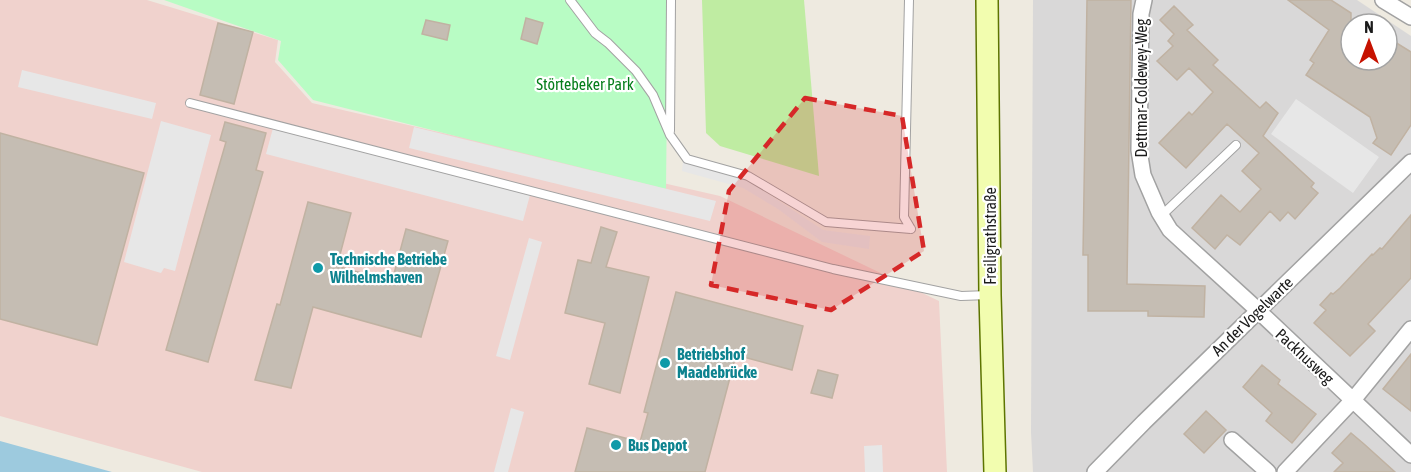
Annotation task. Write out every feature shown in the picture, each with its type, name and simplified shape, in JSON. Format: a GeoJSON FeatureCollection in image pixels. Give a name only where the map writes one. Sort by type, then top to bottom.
{"type":"FeatureCollection","features":[{"type":"Feature","properties":{"kind":"main road","name":"Freiligrathstraße"},"geometry":{"type":"LineString","coordinates":[[987,0],[990,295],[995,472]]}},
{"type":"Feature","properties":{"kind":"street","name":"Dettmar-Coldewey-Weg"},"geometry":{"type":"LineString","coordinates":[[1144,0],[1141,14],[1139,150],[1143,175],[1161,216],[1170,230],[1258,311]]}},
{"type":"Feature","properties":{"kind":"street"},"geometry":{"type":"LineString","coordinates":[[1383,0],[1411,17]]}},
{"type":"Feature","properties":{"kind":"street","name":"An der Vogelwarte"},"geometry":{"type":"LineString","coordinates":[[1095,472],[1411,162]]}},
{"type":"Feature","properties":{"kind":"street","name":"Packhusweg"},"geometry":{"type":"LineString","coordinates":[[1258,311],[1408,450]]}},
{"type":"Feature","properties":{"kind":"street"},"geometry":{"type":"LineString","coordinates":[[1285,472],[1353,400],[1411,329]]}},
{"type":"Feature","properties":{"kind":"street"},"geometry":{"type":"LineString","coordinates":[[1232,440],[1268,472]]}},
{"type":"Feature","properties":{"kind":"lane"},"geometry":{"type":"LineString","coordinates":[[570,0],[595,33],[636,71],[653,95],[670,135],[687,159],[748,176],[826,222],[911,229],[904,217],[909,0]]}},
{"type":"Feature","properties":{"kind":"lane"},"geometry":{"type":"LineString","coordinates":[[670,135],[671,0]]}},
{"type":"Feature","properties":{"kind":"lane"},"geometry":{"type":"LineString","coordinates":[[190,103],[832,269],[961,296],[990,295]]}},
{"type":"Feature","properties":{"kind":"lane"},"geometry":{"type":"LineString","coordinates":[[1161,216],[1236,145]]}},
{"type":"Feature","properties":{"kind":"highlighted area"},"geometry":{"type":"Polygon","coordinates":[[[805,98],[902,116],[924,251],[831,310],[711,285],[729,191],[805,98]]]}},
{"type":"Feature","properties":{"kind":"shaded area"},"geometry":{"type":"Polygon","coordinates":[[[0,0],[147,0],[278,40],[275,62],[312,103],[720,196],[939,301],[947,472],[202,472],[0,416],[0,0]]]}},
{"type":"Feature","properties":{"kind":"shaded area"},"geometry":{"type":"Polygon","coordinates":[[[1033,0],[1357,0],[1375,12],[1339,12],[1339,72],[1399,72],[1399,28],[1411,36],[1411,472],[1033,472],[1031,432],[1033,0]]]}},
{"type":"Feature","properties":{"kind":"shaded area"},"geometry":{"type":"Polygon","coordinates":[[[22,70],[156,103],[152,119],[18,87],[22,70]]]}},
{"type":"Feature","properties":{"kind":"shaded area"},"geometry":{"type":"Polygon","coordinates":[[[1296,99],[1379,157],[1353,193],[1271,134],[1296,99]]]}},
{"type":"Feature","properties":{"kind":"shaded area"},"geometry":{"type":"Polygon","coordinates":[[[161,121],[211,135],[175,271],[164,268],[161,273],[124,262],[161,121]]]}},
{"type":"Feature","properties":{"kind":"shaded area"},"geometry":{"type":"Polygon","coordinates":[[[414,127],[716,201],[710,221],[409,148],[414,127]]]}},
{"type":"Feature","properties":{"kind":"shaded area"},"geometry":{"type":"Polygon","coordinates":[[[273,128],[530,195],[523,221],[266,154],[273,128]]]}},
{"type":"Feature","properties":{"kind":"shaded area"},"geometry":{"type":"Polygon","coordinates":[[[683,161],[747,180],[823,230],[870,236],[869,249],[822,242],[778,209],[743,188],[682,171],[683,161]]]}},
{"type":"Feature","properties":{"kind":"shaded area"},"geometry":{"type":"Polygon","coordinates":[[[529,238],[542,242],[510,360],[496,356],[529,238]]]}},
{"type":"Feature","properties":{"kind":"shaded area"},"geometry":{"type":"Polygon","coordinates":[[[511,408],[524,412],[508,472],[494,472],[511,408]]]}},
{"type":"Feature","properties":{"kind":"shaded area"},"geometry":{"type":"Polygon","coordinates":[[[882,445],[883,472],[865,472],[864,446],[882,445]]]}},
{"type":"Feature","properties":{"kind":"green space","name":"Störtebeker Park"},"geometry":{"type":"Polygon","coordinates":[[[164,0],[668,0],[666,189],[313,100],[278,60],[281,41],[164,0]]]}},
{"type":"Feature","properties":{"kind":"green space"},"geometry":{"type":"Polygon","coordinates":[[[702,0],[804,0],[819,176],[720,146],[706,133],[702,0]]]}},
{"type":"Feature","properties":{"kind":"water"},"geometry":{"type":"Polygon","coordinates":[[[0,441],[112,472],[0,472],[0,441]]]}},
{"type":"Feature","properties":{"kind":"building"},"geometry":{"type":"Polygon","coordinates":[[[1087,0],[1131,0],[1127,284],[1205,286],[1204,317],[1148,316],[1148,311],[1088,311],[1088,255],[1083,255],[1087,0]]]}},
{"type":"Feature","properties":{"kind":"building"},"geometry":{"type":"Polygon","coordinates":[[[1288,0],[1331,0],[1349,12],[1339,12],[1339,72],[1399,72],[1399,44],[1411,52],[1411,125],[1391,155],[1373,143],[1377,138],[1370,117],[1306,75],[1314,63],[1310,60],[1329,30],[1288,0]]]}},
{"type":"Feature","properties":{"kind":"building"},"geometry":{"type":"Polygon","coordinates":[[[1174,6],[1193,25],[1187,30],[1218,60],[1213,65],[1260,108],[1266,102],[1278,113],[1263,136],[1314,183],[1311,187],[1318,193],[1295,219],[1288,212],[1280,221],[1270,211],[1240,245],[1227,235],[1215,249],[1192,228],[1221,195],[1240,212],[1261,189],[1242,171],[1259,153],[1227,124],[1186,168],[1159,143],[1189,112],[1192,115],[1213,92],[1189,68],[1177,80],[1157,61],[1173,46],[1168,41],[1174,34],[1160,20],[1174,6]]]}},
{"type":"Feature","properties":{"kind":"building"},"geometry":{"type":"Polygon","coordinates":[[[526,18],[543,23],[537,44],[521,39],[526,18]]]}},
{"type":"Feature","properties":{"kind":"building"},"geometry":{"type":"Polygon","coordinates":[[[426,20],[450,25],[447,40],[422,34],[426,20]]]}},
{"type":"Feature","properties":{"kind":"building"},"geometry":{"type":"Polygon","coordinates":[[[218,23],[253,32],[234,104],[200,95],[218,23]]]}},
{"type":"Feature","properties":{"kind":"building"},"geometry":{"type":"Polygon","coordinates":[[[225,122],[266,133],[256,170],[263,172],[208,362],[166,350],[226,142],[220,140],[225,122]]]}},
{"type":"Feature","properties":{"kind":"building"},"geometry":{"type":"Polygon","coordinates":[[[0,133],[144,173],[97,345],[0,319],[0,133]]]}},
{"type":"Feature","properties":{"kind":"building","name":"Technische Betriebe Wilhelmshaven"},"geometry":{"type":"Polygon","coordinates":[[[308,202],[351,213],[337,266],[354,271],[392,281],[406,229],[448,241],[421,337],[313,307],[291,388],[255,380],[277,304],[280,305],[308,202]]]}},
{"type":"Feature","properties":{"kind":"building"},"geometry":{"type":"Polygon","coordinates":[[[1411,215],[1411,278],[1368,324],[1375,331],[1350,356],[1314,323],[1326,310],[1320,305],[1331,293],[1333,294],[1340,288],[1372,254],[1382,249],[1411,215]]]}},
{"type":"Feature","properties":{"kind":"building"},"geometry":{"type":"Polygon","coordinates":[[[601,227],[617,232],[606,267],[649,277],[620,393],[589,384],[605,323],[565,313],[578,260],[591,263],[601,227]]]}},
{"type":"Feature","properties":{"kind":"building","name":"Betriebshof Maadebrücke"},"geometry":{"type":"Polygon","coordinates":[[[676,292],[803,326],[792,370],[736,355],[705,472],[575,472],[587,428],[640,442],[648,413],[644,412],[676,292]]]}},
{"type":"Feature","properties":{"kind":"building"},"geometry":{"type":"Polygon","coordinates":[[[1411,354],[1411,411],[1383,389],[1411,354]]]}},
{"type":"Feature","properties":{"kind":"building"},"geometry":{"type":"Polygon","coordinates":[[[1262,365],[1280,380],[1278,384],[1316,414],[1292,443],[1266,421],[1272,413],[1243,387],[1262,365]]]}},
{"type":"Feature","properties":{"kind":"building"},"geometry":{"type":"Polygon","coordinates":[[[818,370],[838,375],[832,398],[811,393],[818,370]]]}},
{"type":"Feature","properties":{"kind":"building"},"geometry":{"type":"Polygon","coordinates":[[[1206,411],[1226,430],[1204,453],[1184,434],[1206,411]]]}},
{"type":"Feature","properties":{"kind":"building"},"geometry":{"type":"Polygon","coordinates":[[[1351,433],[1395,472],[1334,472],[1343,463],[1332,453],[1351,433]]]}},
{"type":"Feature","properties":{"kind":"place","name":"Technische Betriebe Wilhelmshaven"},"geometry":{"type":"Point","coordinates":[318,268]}},
{"type":"Feature","properties":{"kind":"place","name":"Betriebshof Maadebrücke"},"geometry":{"type":"Point","coordinates":[665,363]}},
{"type":"Feature","properties":{"kind":"place","name":"Bus Depot"},"geometry":{"type":"Point","coordinates":[616,445]}}]}
